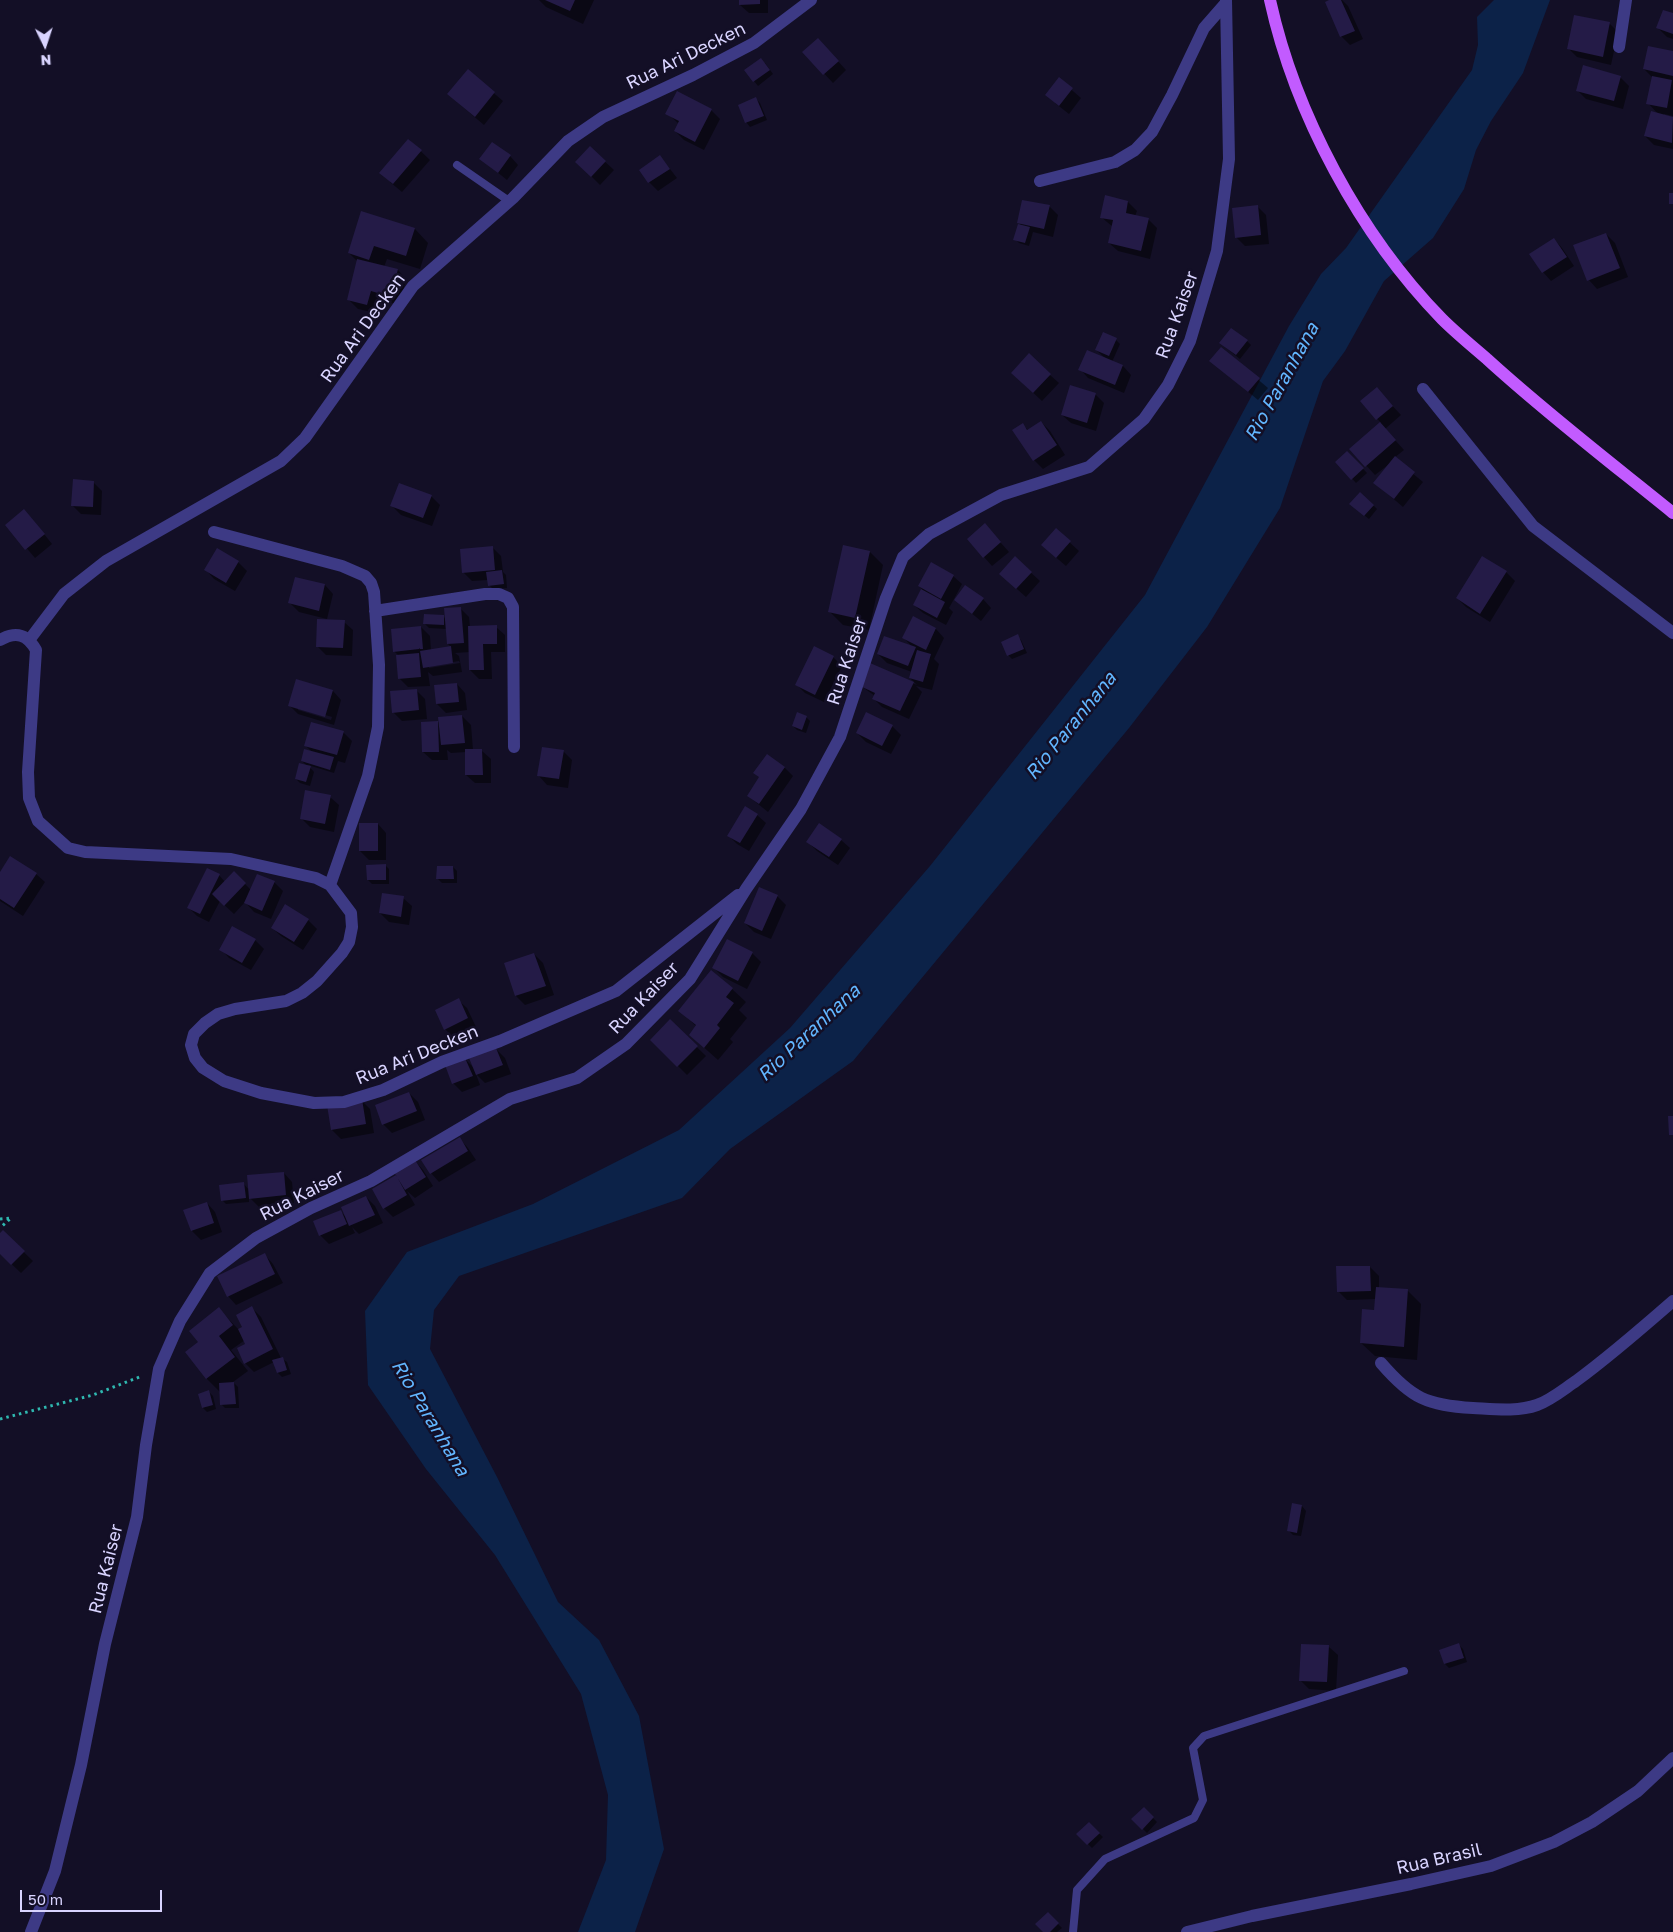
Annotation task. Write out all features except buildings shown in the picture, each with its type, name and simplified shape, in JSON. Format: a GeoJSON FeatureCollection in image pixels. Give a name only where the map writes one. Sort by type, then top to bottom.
{"type":"FeatureCollection","features":[{"type":"Feature","properties":{"kind":"main road"},"geometry":{"type":"LineString","coordinates":[[1270,0],[1290,72],[1314,131],[1368,226],[1397,265],[1442,319],[1528,397],[1673,513]]}},
{"type":"Feature","properties":{"kind":"street","name":"Rua Ari Decken"},"geometry":{"type":"LineString","coordinates":[[30,639],[64,594],[106,561],[281,461],[305,438],[413,286],[509,201],[568,141],[603,117],[693,75],[754,43],[811,0]]}},
{"type":"Feature","properties":{"kind":"street"},"geometry":{"type":"LineString","coordinates":[[1619,47],[1626,0]]}},
{"type":"Feature","properties":{"kind":"street"},"geometry":{"type":"LineString","coordinates":[[1040,181],[1115,162],[1135,150],[1152,132],[1204,28],[1225,2]]}},
{"type":"Feature","properties":{"kind":"street","name":"Rua Kaiser"},"geometry":{"type":"LineString","coordinates":[[31,1932],[54,1871],[81,1765],[105,1644],[137,1517],[146,1445],[159,1369],[180,1321],[210,1273],[256,1238],[311,1208],[371,1181],[510,1099],[577,1078],[626,1044],[690,979],[746,889],[801,809],[840,737],[886,598],[903,557],[928,534],[1001,495],[1089,467],[1144,419],[1168,385],[1190,341],[1217,251],[1229,160],[1225,2]]}},
{"type":"Feature","properties":{"kind":"street"},"geometry":{"type":"LineString","coordinates":[[1423,389],[1533,526],[1673,633]]}},
{"type":"Feature","properties":{"kind":"street"},"geometry":{"type":"LineString","coordinates":[[0,640],[6,636],[19,634],[30,639],[36,650],[28,772],[29,798],[38,821],[68,848],[85,852],[231,859],[316,878],[330,885],[368,776],[378,727],[379,665],[374,592],[371,583],[365,576],[342,566],[214,532]]}},
{"type":"Feature","properties":{"kind":"street"},"geometry":{"type":"LineString","coordinates":[[375,611],[485,594],[499,594],[508,598],[513,607],[514,747]]}},
{"type":"Feature","properties":{"kind":"street","name":"Rua Ari Decken"},"geometry":{"type":"LineString","coordinates":[[330,885],[351,914],[352,927],[349,942],[342,953],[317,981],[302,993],[286,1001],[235,1009],[218,1014],[205,1023],[194,1034],[191,1045],[194,1058],[202,1068],[224,1081],[261,1093],[314,1103],[344,1102],[383,1090],[442,1062],[500,1041],[616,991],[746,889]]}},
{"type":"Feature","properties":{"kind":"street"},"geometry":{"type":"LineString","coordinates":[[1381,1363],[1394,1378],[1420,1398],[1437,1405],[1488,1408],[1536,1406],[1553,1397],[1600,1363],[1673,1301]]}},
{"type":"Feature","properties":{"kind":"street","name":"Rua Brasil"},"geometry":{"type":"LineString","coordinates":[[1187,1932],[1252,1916],[1491,1866],[1554,1842],[1592,1822],[1638,1791],[1673,1758]]}},
{"type":"Feature","properties":{"kind":"lane"},"geometry":{"type":"LineString","coordinates":[[457,165],[509,201]]}},
{"type":"Feature","properties":{"kind":"lane"},"geometry":{"type":"LineString","coordinates":[[1073,1932],[1078,1890],[1105,1859],[1194,1818],[1203,1800],[1193,1748],[1204,1736],[1404,1671]]}},
{"type":"Feature","properties":{"kind":"path"},"geometry":{"type":"LineString","coordinates":[[0,1220],[11,1218],[0,1228]]}},
{"type":"Feature","properties":{"kind":"path"},"geometry":{"type":"LineString","coordinates":[[0,1419],[93,1395],[159,1369]]}},
{"type":"Feature","properties":{"kind":"water","name":"Rio Paranhana"},"geometry":{"type":"Polygon","coordinates":[[[1494,0],[1550,0],[1523,73],[1491,121],[1476,150],[1464,189],[1433,238],[1384,281],[1345,351],[1323,381],[1280,508],[1207,627],[1129,728],[853,1061],[730,1149],[682,1198],[459,1276],[434,1310],[430,1349],[497,1477],[558,1602],[599,1640],[639,1716],[664,1849],[635,1932],[578,1932],[606,1860],[608,1795],[581,1694],[495,1555],[426,1469],[368,1385],[365,1311],[407,1252],[533,1204],[679,1130],[790,1028],[930,866],[1145,595],[1289,326],[1321,274],[1346,248],[1472,70],[1478,45],[1477,17],[1494,0]]]}}]}
